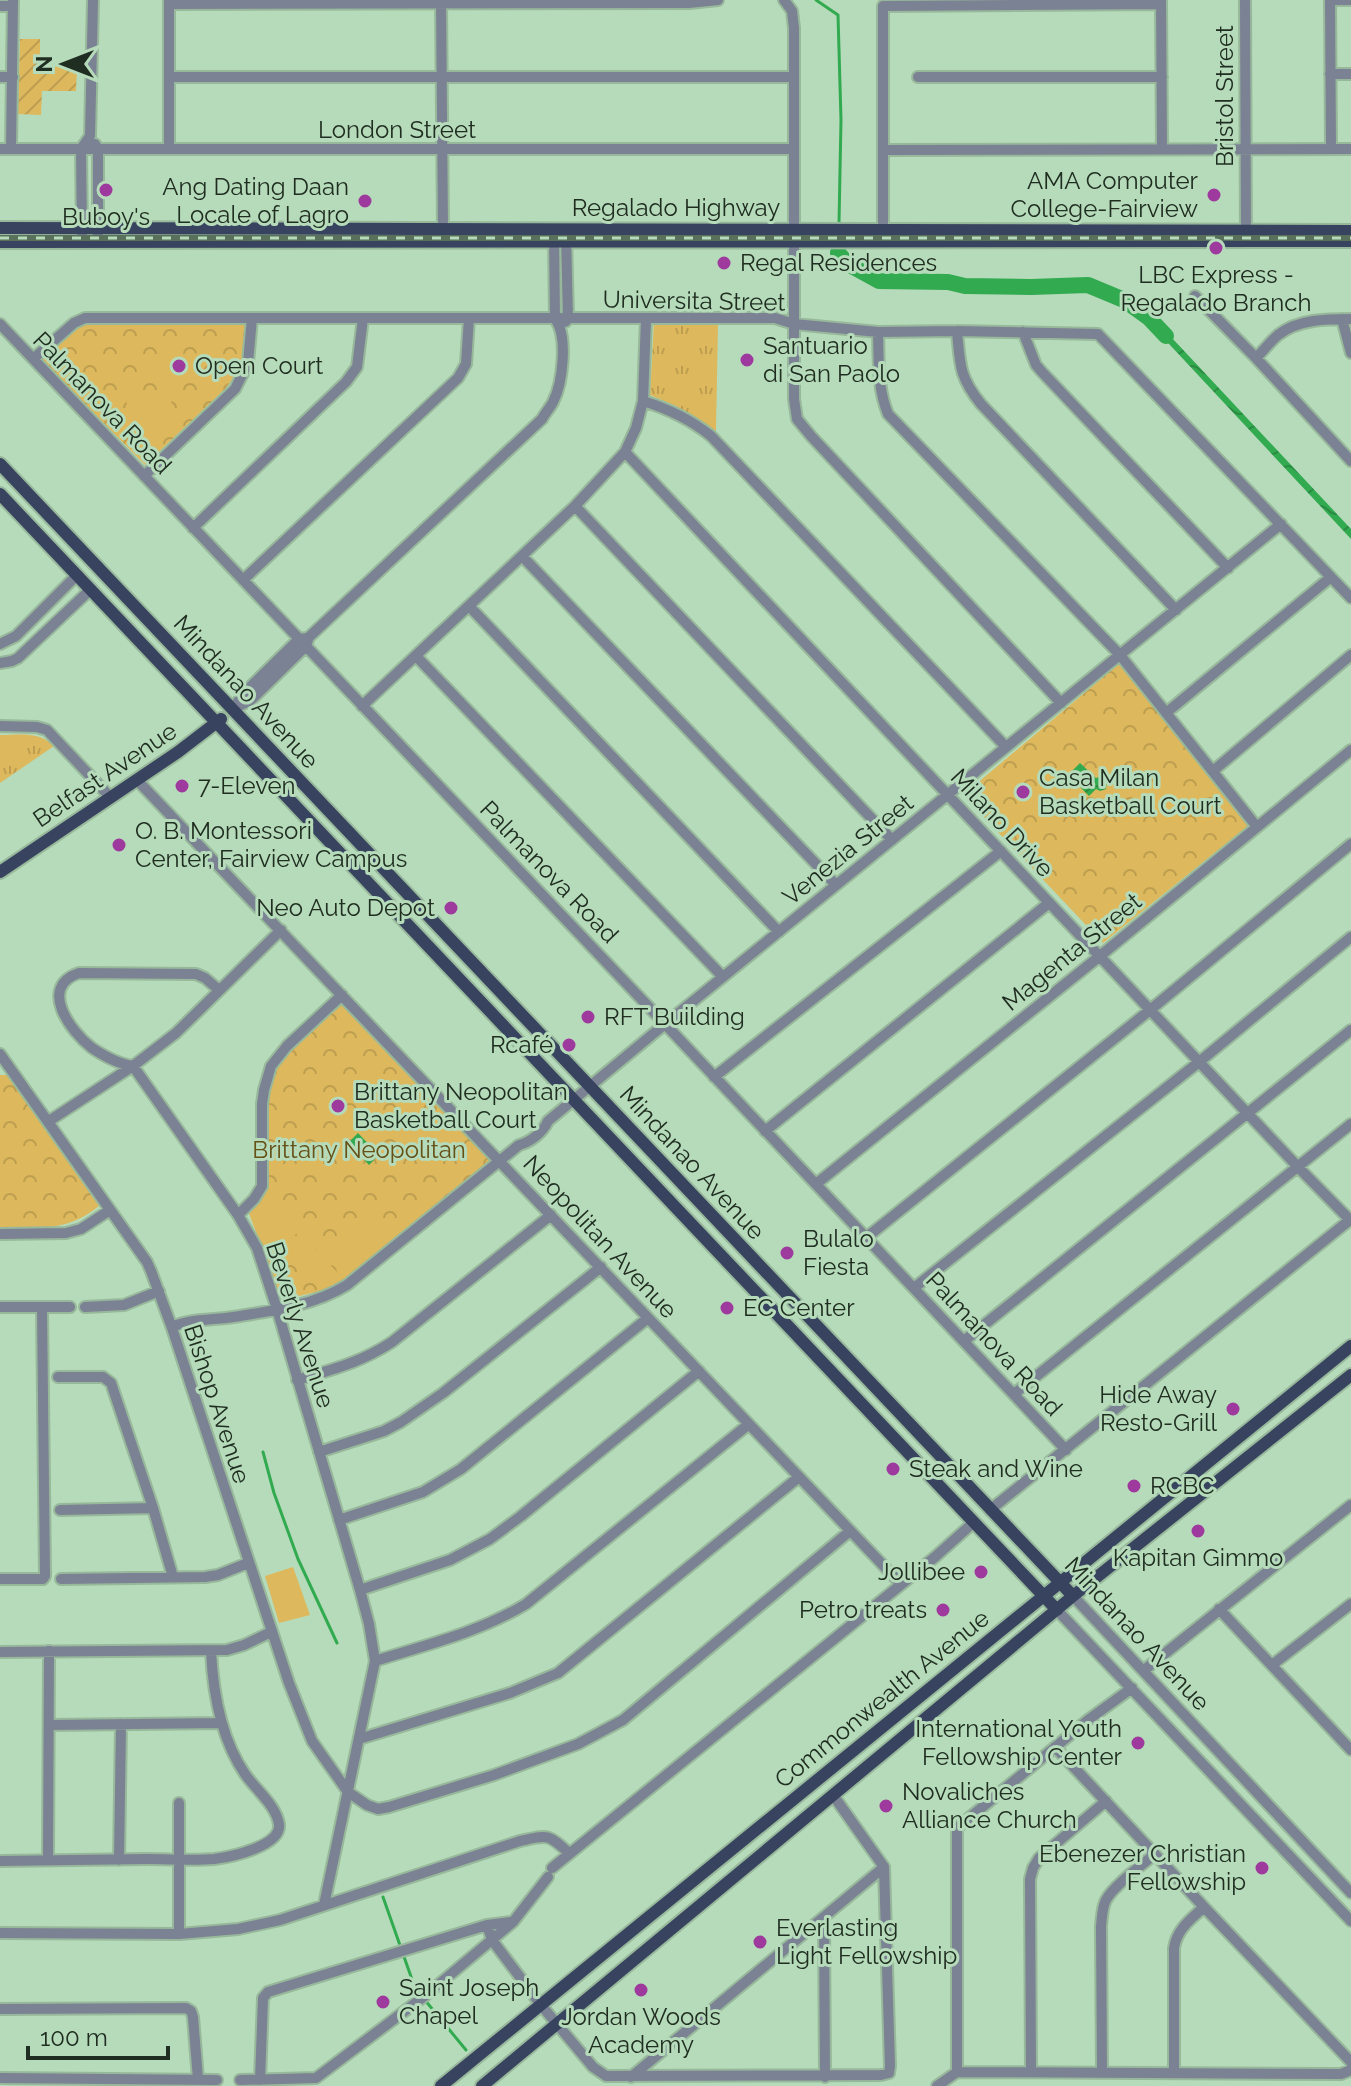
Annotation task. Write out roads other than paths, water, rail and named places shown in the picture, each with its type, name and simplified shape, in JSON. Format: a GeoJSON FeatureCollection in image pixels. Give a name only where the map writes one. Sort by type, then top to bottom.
{"type":"FeatureCollection","features":[{"type":"Feature","properties":{"kind":"main road","name":"Regalado Highway"},"geometry":{"type":"LineString","coordinates":[[0,228],[82,234],[1246,236],[1351,241]]}},
{"type":"Feature","properties":{"kind":"main road","name":"Regalado Highway"},"geometry":{"type":"LineString","coordinates":[[98,234],[443,229],[560,235]]}},
{"type":"Feature","properties":{"kind":"main road","name":"Regalado Highway"},"geometry":{"type":"LineString","coordinates":[[1246,236],[1351,231]]}},
{"type":"Feature","properties":{"kind":"main road","name":"Regalado Highway"},"geometry":{"type":"LineString","coordinates":[[0,242],[82,234]]}},
{"type":"Feature","properties":{"kind":"main road","name":"Mindanao Avenue"},"geometry":{"type":"LineString","coordinates":[[0,464],[1073,1596]]}},
{"type":"Feature","properties":{"kind":"main road","name":"Mindanao Avenue"},"geometry":{"type":"LineString","coordinates":[[0,494],[1057,1610]]}},
{"type":"Feature","properties":{"kind":"main road","name":"Belfast Avenue"},"geometry":{"type":"LineString","coordinates":[[0,872],[137,780],[232,710]]}},
{"type":"Feature","properties":{"kind":"main road","name":"Commonwealth Avenue"},"geometry":{"type":"LineString","coordinates":[[444,2085],[1351,1346]]}},
{"type":"Feature","properties":{"kind":"main road","name":"Commonwealth Avenue"},"geometry":{"type":"LineString","coordinates":[[482,2086],[1073,1596],[1351,1375]]}},
{"type":"Feature","properties":{"kind":"main road"},"geometry":{"type":"LineString","coordinates":[[974,1522],[990,1510]]}},
{"type":"Feature","properties":{"kind":"main road"},"geometry":{"type":"LineString","coordinates":[[680,1892],[694,1910]]}},
{"type":"Feature","properties":{"kind":"main road"},"geometry":{"type":"LineString","coordinates":[[506,2033],[522,2053]]}},
{"type":"Feature","properties":{"kind":"street"},"geometry":{"type":"LineString","coordinates":[[93,0],[90,136],[98,149],[98,234]]}},
{"type":"Feature","properties":{"kind":"street"},"geometry":{"type":"LineString","coordinates":[[169,149],[169,2],[689,3],[718,0]]}},
{"type":"Feature","properties":{"kind":"street"},"geometry":{"type":"LineString","coordinates":[[784,0],[794,20],[794,399],[797,419],[1061,703]]}},
{"type":"Feature","properties":{"kind":"street","name":"Bristol Street"},"geometry":{"type":"LineString","coordinates":[[1245,0],[1246,236]]}},
{"type":"Feature","properties":{"kind":"street"},"geometry":{"type":"LineString","coordinates":[[1331,149],[1330,0],[1351,0]]}},
{"type":"Feature","properties":{"kind":"street"},"geometry":{"type":"LineString","coordinates":[[441,2],[443,229]]}},
{"type":"Feature","properties":{"kind":"street"},"geometry":{"type":"LineString","coordinates":[[883,235],[879,3],[1161,2],[1162,149]]}},
{"type":"Feature","properties":{"kind":"street"},"geometry":{"type":"LineString","coordinates":[[0,6],[13,3],[13,77],[6,149]]}},
{"type":"Feature","properties":{"kind":"street"},"geometry":{"type":"LineString","coordinates":[[1330,74],[1351,74]]}},
{"type":"Feature","properties":{"kind":"street"},"geometry":{"type":"LineString","coordinates":[[0,77],[13,77]]}},
{"type":"Feature","properties":{"kind":"street"},"geometry":{"type":"LineString","coordinates":[[169,77],[794,77]]}},
{"type":"Feature","properties":{"kind":"street"},"geometry":{"type":"LineString","coordinates":[[918,77],[1162,77]]}},
{"type":"Feature","properties":{"kind":"street"},"geometry":{"type":"LineString","coordinates":[[82,234],[81,149],[90,136]]}},
{"type":"Feature","properties":{"kind":"street","name":"London Street"},"geometry":{"type":"LineString","coordinates":[[6,149],[794,149]]}},
{"type":"Feature","properties":{"kind":"street"},"geometry":{"type":"LineString","coordinates":[[883,150],[1351,149]]}},
{"type":"Feature","properties":{"kind":"street"},"geometry":{"type":"LineString","coordinates":[[82,212],[98,212]]}},
{"type":"Feature","properties":{"kind":"street"},"geometry":{"type":"LineString","coordinates":[[232,710],[251,700],[305,641],[542,419],[554,401],[560,383],[561,321],[567,263],[560,235]]}},
{"type":"Feature","properties":{"kind":"street"},"geometry":{"type":"LineString","coordinates":[[560,235],[554,263],[561,321]]}},
{"type":"Feature","properties":{"kind":"street"},"geometry":{"type":"LineString","coordinates":[[554,263],[567,263]]}},
{"type":"Feature","properties":{"kind":"street"},"geometry":{"type":"LineString","coordinates":[[1195,296],[1351,461]]}},
{"type":"Feature","properties":{"kind":"street","name":"Universita Street"},"geometry":{"type":"LineString","coordinates":[[33,359],[74,323],[85,318],[469,318],[561,321],[775,318],[794,324],[878,332],[1098,334],[1351,598]]}},
{"type":"Feature","properties":{"kind":"street"},"geometry":{"type":"LineString","coordinates":[[144,476],[235,389],[248,363],[252,318]]}},
{"type":"Feature","properties":{"kind":"street"},"geometry":{"type":"LineString","coordinates":[[193,528],[346,382],[357,367],[363,318]]}},
{"type":"Feature","properties":{"kind":"street"},"geometry":{"type":"LineString","coordinates":[[243,580],[458,378],[466,364],[469,318]]}},
{"type":"Feature","properties":{"kind":"street"},"geometry":{"type":"LineString","coordinates":[[362,706],[575,506],[625,452],[643,401],[646,319]]}},
{"type":"Feature","properties":{"kind":"street"},"geometry":{"type":"LineString","coordinates":[[1256,358],[1278,335],[1293,326],[1309,321],[1346,319],[1351,353]]}},
{"type":"Feature","properties":{"kind":"street","name":"Palmanova Road"},"geometry":{"type":"LineString","coordinates":[[0,324],[305,641],[362,706],[1066,1450]]}},
{"type":"Feature","properties":{"kind":"street"},"geometry":{"type":"LineString","coordinates":[[957,331],[960,368],[967,387],[1176,610]]}},
{"type":"Feature","properties":{"kind":"street"},"geometry":{"type":"LineString","coordinates":[[878,332],[879,382],[888,414],[1120,655],[1257,827]]}},
{"type":"Feature","properties":{"kind":"street"},"geometry":{"type":"LineString","coordinates":[[1023,332],[1036,365],[1042,372],[1228,568]]}},
{"type":"Feature","properties":{"kind":"street"},"geometry":{"type":"LineString","coordinates":[[643,401],[678,414],[711,436],[1006,747]]}},
{"type":"Feature","properties":{"kind":"street","name":"Milano Drive"},"geometry":{"type":"LineString","coordinates":[[625,452],[1351,1220]]}},
{"type":"Feature","properties":{"kind":"street"},"geometry":{"type":"LineString","coordinates":[[575,506],[892,840]]}},
{"type":"Feature","properties":{"kind":"street","name":"Venezia Street"},"geometry":{"type":"LineString","coordinates":[[172,1328],[182,1322],[207,1321],[318,1300],[347,1285],[519,1145],[537,1135],[548,1121],[665,1024],[1281,524]]}},
{"type":"Feature","properties":{"kind":"street"},"geometry":{"type":"LineString","coordinates":[[522,556],[836,885]]}},
{"type":"Feature","properties":{"kind":"street"},"geometry":{"type":"LineString","coordinates":[[0,644],[16,636],[77,575]]}},
{"type":"Feature","properties":{"kind":"street"},"geometry":{"type":"LineString","coordinates":[[1166,713],[1331,577]]}},
{"type":"Feature","properties":{"kind":"street"},"geometry":{"type":"LineString","coordinates":[[0,663],[18,658],[91,589]]}},
{"type":"Feature","properties":{"kind":"street"},"geometry":{"type":"LineString","coordinates":[[469,606],[779,932]]}},
{"type":"Feature","properties":{"kind":"street"},"geometry":{"type":"LineString","coordinates":[[1213,771],[1351,655]]}},
{"type":"Feature","properties":{"kind":"street"},"geometry":{"type":"LineString","coordinates":[[416,656],[723,977]]}},
{"type":"Feature","properties":{"kind":"street"},"geometry":{"type":"LineString","coordinates":[[0,726],[47,730],[111,798]]}},
{"type":"Feature","properties":{"kind":"street","name":"Magenta Street"},"geometry":{"type":"LineString","coordinates":[[816,1184],[1351,750]]}},
{"type":"Feature","properties":{"kind":"street","name":"Neopolitan Avenue"},"geometry":{"type":"LineString","coordinates":[[137,780],[900,1583]]}},
{"type":"Feature","properties":{"kind":"street"},"geometry":{"type":"LineString","coordinates":[[867,1237],[1351,844]]}},
{"type":"Feature","properties":{"kind":"street"},"geometry":{"type":"LineString","coordinates":[[714,1077],[1001,851]]}},
{"type":"Feature","properties":{"kind":"street"},"geometry":{"type":"LineString","coordinates":[[765,1131],[1049,903]]}},
{"type":"Feature","properties":{"kind":"street"},"geometry":{"type":"LineString","coordinates":[[49,1121],[133,1066],[176,1033],[281,930]]}},
{"type":"Feature","properties":{"kind":"street"},"geometry":{"type":"LineString","coordinates":[[914,1288],[1351,937]]}},
{"type":"Feature","properties":{"kind":"street"},"geometry":{"type":"LineString","coordinates":[[133,1066],[122,1064],[93,1048],[69,1023],[59,999],[61,989],[70,976],[79,973],[196,974],[219,990]]}},
{"type":"Feature","properties":{"kind":"street"},"geometry":{"type":"LineString","coordinates":[[238,1215],[262,1186],[262,1104],[271,1066],[287,1046],[342,995]]}},
{"type":"Feature","properties":{"kind":"street"},"geometry":{"type":"LineString","coordinates":[[964,1341],[1351,1030]]}},
{"type":"Feature","properties":{"kind":"street","name":"Bishop Avenue"},"geometry":{"type":"LineString","coordinates":[[0,1054],[147,1262],[172,1328],[289,1683],[312,1741],[348,1792]]}},
{"type":"Feature","properties":{"kind":"street","name":"Beverly Avenue"},"geometry":{"type":"LineString","coordinates":[[133,1066],[238,1215],[257,1248],[360,1590],[375,1661],[324,1905]]}},
{"type":"Feature","properties":{"kind":"street"},"geometry":{"type":"LineString","coordinates":[[1014,1394],[1351,1124]]}},
{"type":"Feature","properties":{"kind":"street"},"geometry":{"type":"LineString","coordinates":[[1,1234],[66,1233],[81,1229],[110,1210]]}},
{"type":"Feature","properties":{"kind":"street"},"geometry":{"type":"LineString","coordinates":[[297,1380],[358,1362],[376,1353],[551,1215]]}},
{"type":"Feature","properties":{"kind":"street"},"geometry":{"type":"LineString","coordinates":[[990,1510],[1351,1220]]}},
{"type":"Feature","properties":{"kind":"street"},"geometry":{"type":"LineString","coordinates":[[319,1452],[384,1431],[401,1422],[443,1393],[601,1267]]}},
{"type":"Feature","properties":{"kind":"street"},"geometry":{"type":"LineString","coordinates":[[85,1307],[124,1305],[159,1291]]}},
{"type":"Feature","properties":{"kind":"street"},"geometry":{"type":"LineString","coordinates":[[0,1307],[70,1307]]}},
{"type":"Feature","properties":{"kind":"street"},"geometry":{"type":"LineString","coordinates":[[0,1579],[43,1579],[45,1573],[42,1307]]}},
{"type":"Feature","properties":{"kind":"street"},"geometry":{"type":"LineString","coordinates":[[339,1520],[423,1492],[461,1469],[648,1318]]}},
{"type":"Feature","properties":{"kind":"street"},"geometry":{"type":"LineString","coordinates":[[360,1590],[450,1560],[490,1539],[699,1371]]}},
{"type":"Feature","properties":{"kind":"street"},"geometry":{"type":"LineString","coordinates":[[58,1377],[103,1377],[111,1383],[173,1577]]}},
{"type":"Feature","properties":{"kind":"street"},"geometry":{"type":"LineString","coordinates":[[375,1661],[479,1628],[526,1604],[749,1424]]}},
{"type":"Feature","properties":{"kind":"street"},"geometry":{"type":"LineString","coordinates":[[359,1739],[510,1693],[558,1673],[799,1477]]}},
{"type":"Feature","properties":{"kind":"street"},"geometry":{"type":"LineString","coordinates":[[1143,1671],[1351,1505]]}},
{"type":"Feature","properties":{"kind":"street"},"geometry":{"type":"LineString","coordinates":[[60,1510],[153,1508]]}},
{"type":"Feature","properties":{"kind":"street"},"geometry":{"type":"LineString","coordinates":[[240,2080],[316,2078],[422,1998],[513,1922],[550,1872],[569,1853],[935,1557],[974,1522]]}},
{"type":"Feature","properties":{"kind":"street"},"geometry":{"type":"LineString","coordinates":[[348,1792],[367,1805],[378,1809],[389,1807],[494,1775],[578,1744],[623,1720],[850,1531]]}},
{"type":"Feature","properties":{"kind":"street"},"geometry":{"type":"LineString","coordinates":[[61,1579],[205,1577],[248,1563]]}},
{"type":"Feature","properties":{"kind":"street","name":"Mindanao Avenue"},"geometry":{"type":"LineString","coordinates":[[1073,1596],[1351,1893]]}},
{"type":"Feature","properties":{"kind":"street"},"geometry":{"type":"LineString","coordinates":[[1272,1665],[1351,1604]]}},
{"type":"Feature","properties":{"kind":"street"},"geometry":{"type":"LineString","coordinates":[[1219,1609],[1351,1750]]}},
{"type":"Feature","properties":{"kind":"street","name":"Mindanao Avenue"},"geometry":{"type":"LineString","coordinates":[[1057,1610],[1351,1921]]}},
{"type":"Feature","properties":{"kind":"street"},"geometry":{"type":"LineString","coordinates":[[0,1652],[227,1650],[271,1632]]}},
{"type":"Feature","properties":{"kind":"street"},"geometry":{"type":"LineString","coordinates":[[48,1860],[49,1651]]}},
{"type":"Feature","properties":{"kind":"street"},"geometry":{"type":"LineString","coordinates":[[0,1861],[216,1859],[265,1845],[275,1837],[279,1821],[275,1812],[243,1772],[222,1723],[214,1690],[211,1651]]}},
{"type":"Feature","properties":{"kind":"street"},"geometry":{"type":"LineString","coordinates":[[957,2072],[957,1828],[1088,1720],[1132,1688]]}},
{"type":"Feature","properties":{"kind":"street"},"geometry":{"type":"LineString","coordinates":[[49,1725],[222,1723]]}},
{"type":"Feature","properties":{"kind":"street"},"geometry":{"type":"LineString","coordinates":[[119,1860],[121,1724]]}},
{"type":"Feature","properties":{"kind":"street"},"geometry":{"type":"LineString","coordinates":[[1055,1747],[1351,2062]]}},
{"type":"Feature","properties":{"kind":"street"},"geometry":{"type":"LineString","coordinates":[[487,1925],[492,1940],[541,2005],[599,2072],[613,2077],[825,2077],[889,2073],[884,1867],[833,1795]]}},
{"type":"Feature","properties":{"kind":"street"},"geometry":{"type":"LineString","coordinates":[[1031,2072],[1030,1879],[1033,1868],[1039,1858],[1106,1801]]}},
{"type":"Feature","properties":{"kind":"street"},"geometry":{"type":"LineString","coordinates":[[179,1803],[179,1934]]}},
{"type":"Feature","properties":{"kind":"street"},"geometry":{"type":"LineString","coordinates":[[0,1933],[179,1934],[238,1929],[280,1920],[546,1835],[569,1853]]}},
{"type":"Feature","properties":{"kind":"street"},"geometry":{"type":"LineString","coordinates":[[1102,2073],[1102,1910],[1113,1891],[1155,1854]]}},
{"type":"Feature","properties":{"kind":"street"},"geometry":{"type":"LineString","coordinates":[[631,2077],[884,1867]]}},
{"type":"Feature","properties":{"kind":"street"},"geometry":{"type":"LineString","coordinates":[[1174,2073],[1174,1948],[1182,1927],[1204,1907]]}},
{"type":"Feature","properties":{"kind":"street"},"geometry":{"type":"LineString","coordinates":[[824,1919],[825,2077]]}},
{"type":"Feature","properties":{"kind":"street"},"geometry":{"type":"LineString","coordinates":[[260,2080],[263,1998],[268,1992],[487,1925],[513,1922]]}},
{"type":"Feature","properties":{"kind":"street"},"geometry":{"type":"LineString","coordinates":[[0,2009],[186,2008],[193,2017],[198,2079]]}},
{"type":"Feature","properties":{"kind":"street"},"geometry":{"type":"LineString","coordinates":[[937,2086],[957,2072],[1341,2074],[1351,2070]]}},
{"type":"Feature","properties":{"kind":"street"},"geometry":{"type":"LineString","coordinates":[[0,2078],[217,2080]]}},
{"type":"Feature","properties":{"kind":"water"},"geometry":{"type":"Polygon","coordinates":[[[1153,321],[1351,529],[1351,539],[1156,330],[1153,321]]]}},
{"type":"Feature","properties":{"kind":"water"},"geometry":{"type":"Polygon","coordinates":[[[1080,763],[1096,778],[1102,776],[1107,780],[1106,789],[1096,789],[1089,796],[1068,775],[1080,763]]]}},
{"type":"Feature","properties":{"kind":"water"},"geometry":{"type":"Polygon","coordinates":[[[358,1133],[379,1155],[369,1165],[348,1143],[358,1133]]]}},
{"type":"Feature","properties":{"kind":"waterway"},"geometry":{"type":"LineString","coordinates":[[816,0],[838,15],[841,120],[839,223]]}},
{"type":"Feature","properties":{"kind":"waterway"},"geometry":{"type":"LineString","coordinates":[[838,253],[848,264],[879,281],[948,282],[965,286],[1088,285],[1124,300],[1149,318],[1166,336]]}},
{"type":"Feature","properties":{"kind":"waterway"},"geometry":{"type":"LineString","coordinates":[[263,1452],[298,1559],[337,1643]]}},
{"type":"Feature","properties":{"kind":"waterway"},"geometry":{"type":"LineString","coordinates":[[383,1897],[415,1988],[466,2050]]}},
{"type":"Feature","properties":{"kind":"railway"},"geometry":{"type":"LineString","coordinates":[[0,238],[1351,238]]}},
{"type":"Feature","properties":{"kind":"place","name":"Buboy's"},"geometry":{"type":"Point","coordinates":[106,190]}},
{"type":"Feature","properties":{"kind":"place","name":"AMA Computer College-Fairview"},"geometry":{"type":"Point","coordinates":[1214,195]}},
{"type":"Feature","properties":{"kind":"place","name":"Ang Dating Daan Locale of Lagro"},"geometry":{"type":"Point","coordinates":[365,201]}},
{"type":"Feature","properties":{"kind":"place","name":"LBC Express - Regalado Branch"},"geometry":{"type":"Point","coordinates":[1216,248]}},
{"type":"Feature","properties":{"kind":"place","name":"Regal Residences"},"geometry":{"type":"Point","coordinates":[724,263]}},
{"type":"Feature","properties":{"kind":"place","name":"Santuario di San Paolo"},"geometry":{"type":"Point","coordinates":[747,360]}},
{"type":"Feature","properties":{"kind":"place","name":"Open Court"},"geometry":{"type":"Point","coordinates":[179,366]}},
{"type":"Feature","properties":{"kind":"place","name":"7-Eleven"},"geometry":{"type":"Point","coordinates":[182,786]}},
{"type":"Feature","properties":{"kind":"place","name":"Casa Milan Basketball Court"},"geometry":{"type":"Point","coordinates":[1023,792]}},
{"type":"Feature","properties":{"kind":"place","name":"O. B. Montessori Center, Fairview Campus"},"geometry":{"type":"Point","coordinates":[119,845]}},
{"type":"Feature","properties":{"kind":"place","name":"Neo Auto Depot"},"geometry":{"type":"Point","coordinates":[451,908]}},
{"type":"Feature","properties":{"kind":"place","name":"RFT Building"},"geometry":{"type":"Point","coordinates":[588,1017]}},
{"type":"Feature","properties":{"kind":"place","name":"Rcafé"},"geometry":{"type":"Point","coordinates":[569,1045]}},
{"type":"Feature","properties":{"kind":"place","name":"Brittany Neopolitan Basketball Court"},"geometry":{"type":"Point","coordinates":[338,1106]}},
{"type":"Feature","properties":{"kind":"place","name":"Bulalo Fiesta"},"geometry":{"type":"Point","coordinates":[787,1253]}},
{"type":"Feature","properties":{"kind":"place","name":"EC Center"},"geometry":{"type":"Point","coordinates":[727,1308]}},
{"type":"Feature","properties":{"kind":"place","name":"Hide Away Resto-Grill"},"geometry":{"type":"Point","coordinates":[1233,1409]}},
{"type":"Feature","properties":{"kind":"place","name":"Steak and Wine"},"geometry":{"type":"Point","coordinates":[893,1469]}},
{"type":"Feature","properties":{"kind":"place","name":"RCBC"},"geometry":{"type":"Point","coordinates":[1134,1486]}},
{"type":"Feature","properties":{"kind":"place","name":"Kapitan Gimmo"},"geometry":{"type":"Point","coordinates":[1198,1531]}},
{"type":"Feature","properties":{"kind":"place","name":"Jollibee"},"geometry":{"type":"Point","coordinates":[981,1572]}},
{"type":"Feature","properties":{"kind":"place","name":"Petro treats"},"geometry":{"type":"Point","coordinates":[943,1610]}},
{"type":"Feature","properties":{"kind":"place","name":"International Youth Fellowship Center"},"geometry":{"type":"Point","coordinates":[1138,1743]}},
{"type":"Feature","properties":{"kind":"place","name":"Novaliches Alliance Church"},"geometry":{"type":"Point","coordinates":[886,1806]}},
{"type":"Feature","properties":{"kind":"place","name":"Ebenezer Christian Fellowship"},"geometry":{"type":"Point","coordinates":[1262,1868]}},
{"type":"Feature","properties":{"kind":"place","name":"Everlasting Light Fellowship"},"geometry":{"type":"Point","coordinates":[760,1942]}},
{"type":"Feature","properties":{"kind":"place","name":"Jordan Woods Academy"},"geometry":{"type":"Point","coordinates":[641,1990]}},
{"type":"Feature","properties":{"kind":"place","name":"Saint Joseph Chapel"},"geometry":{"type":"Point","coordinates":[383,2002]}},
{"type":"Feature","properties":{"kind":"park label","name":"Brittany Neopolitan"},"geometry":{"type":"Point","coordinates":[359,1150]}}]}
